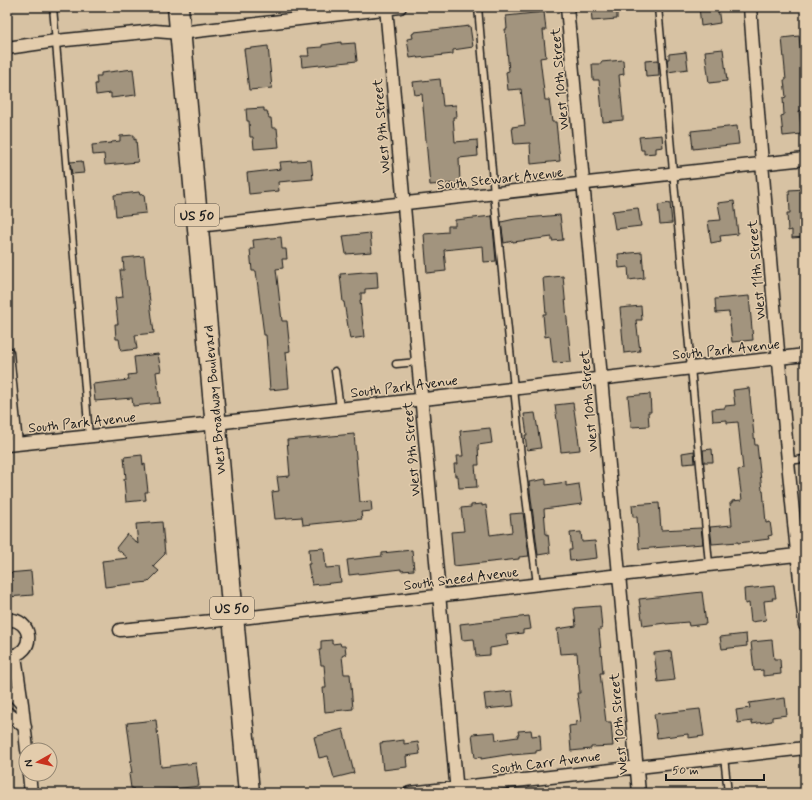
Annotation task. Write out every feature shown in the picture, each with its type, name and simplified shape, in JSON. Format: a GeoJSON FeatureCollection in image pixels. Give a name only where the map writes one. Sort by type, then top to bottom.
{"type":"FeatureCollection","features":[{"type":"Feature","properties":{"kind":"highway","name":"West Broadway Boulevard"},"geometry":{"type":"LineString","coordinates":[[178,7],[249,793]]}},
{"type":"Feature","properties":{"kind":"street"},"geometry":{"type":"LineString","coordinates":[[7,48],[155,30],[180,33],[400,7]]}},
{"type":"Feature","properties":{"kind":"street","name":"West 10th Street"},"geometry":{"type":"LineString","coordinates":[[567,7],[639,793]]}},
{"type":"Feature","properties":{"kind":"street","name":"West 11th Street"},"geometry":{"type":"LineString","coordinates":[[750,7],[788,461],[801,554],[805,625]]}},
{"type":"Feature","properties":{"kind":"street","name":"West 9th Street"},"geometry":{"type":"LineString","coordinates":[[386,8],[456,790]]}},
{"type":"Feature","properties":{"kind":"street","name":"South Stewart Avenue"},"geometry":{"type":"LineString","coordinates":[[198,226],[805,159]]}},
{"type":"Feature","properties":{"kind":"street"},"geometry":{"type":"LineString","coordinates":[[7,353],[12,445]]}},
{"type":"Feature","properties":{"kind":"street","name":"South Park Avenue"},"geometry":{"type":"LineString","coordinates":[[12,445],[805,355]]}},
{"type":"Feature","properties":{"kind":"street","name":"South Sneed Avenue"},"geometry":{"type":"LineString","coordinates":[[120,630],[234,619],[801,554]]}},
{"type":"Feature","properties":{"kind":"street"},"geometry":{"type":"LineString","coordinates":[[7,620],[16,621],[21,624],[28,633],[27,645],[24,650],[11,656],[22,704],[26,742]]}},
{"type":"Feature","properties":{"kind":"street"},"geometry":{"type":"LineString","coordinates":[[7,692],[11,692],[22,704]]}},
{"type":"Feature","properties":{"kind":"street"},"geometry":{"type":"LineString","coordinates":[[7,713],[25,727]]}},
{"type":"Feature","properties":{"kind":"street","name":"South Carr Avenue"},"geometry":{"type":"LineString","coordinates":[[410,793],[456,790],[637,767],[805,748]]}},
{"type":"Feature","properties":{"kind":"street"},"geometry":{"type":"LineString","coordinates":[[30,782],[31,793]]}},
{"type":"Feature","properties":{"kind":"lane"},"geometry":{"type":"LineString","coordinates":[[53,7],[89,436]]}},
{"type":"Feature","properties":{"kind":"lane"},"geometry":{"type":"LineString","coordinates":[[478,7],[494,194],[522,466],[537,584]]}},
{"type":"Feature","properties":{"kind":"lane"},"geometry":{"type":"LineString","coordinates":[[658,7],[709,564]]}},
{"type":"Feature","properties":{"kind":"lane"},"geometry":{"type":"LineString","coordinates":[[396,364],[418,362]]}},
{"type":"Feature","properties":{"kind":"lane"},"geometry":{"type":"LineString","coordinates":[[335,371],[340,408]]}},
{"type":"Feature","properties":{"kind":"lane"},"geometry":{"type":"LineString","coordinates":[[788,461],[805,459]]}},
{"type":"Feature","properties":{"kind":"lane"},"geometry":{"type":"LineString","coordinates":[[724,757],[728,793]]}},
{"type":"Feature","properties":{"kind":"building"},"geometry":{"type":"Polygon","coordinates":[[[591,7],[617,7],[617,19],[592,21],[591,7]]]}},
{"type":"Feature","properties":{"kind":"building"},"geometry":{"type":"Polygon","coordinates":[[[699,7],[718,7],[720,23],[701,26],[699,7]]]}},
{"type":"Feature","properties":{"kind":"building"},"geometry":{"type":"Polygon","coordinates":[[[544,12],[546,30],[543,30],[546,57],[540,58],[545,100],[549,100],[552,122],[556,122],[560,161],[531,164],[530,143],[514,144],[512,127],[525,125],[521,89],[508,90],[506,72],[509,71],[505,29],[507,29],[506,16],[544,12]]]}},
{"type":"Feature","properties":{"kind":"building"},"geometry":{"type":"Polygon","coordinates":[[[470,26],[473,47],[453,50],[453,54],[410,58],[407,39],[413,38],[412,34],[414,32],[470,26]]]}},
{"type":"Feature","properties":{"kind":"building"},"geometry":{"type":"Polygon","coordinates":[[[799,36],[805,86],[805,110],[799,111],[802,134],[783,136],[781,116],[784,115],[783,98],[786,97],[784,80],[786,80],[782,38],[799,36]]]}},
{"type":"Feature","properties":{"kind":"building"},"geometry":{"type":"Polygon","coordinates":[[[341,42],[341,44],[355,43],[357,61],[302,67],[301,56],[309,56],[308,48],[322,47],[322,45],[341,42]]]}},
{"type":"Feature","properties":{"kind":"building"},"geometry":{"type":"Polygon","coordinates":[[[268,46],[272,88],[249,90],[244,49],[268,46]]]}},
{"type":"Feature","properties":{"kind":"building"},"geometry":{"type":"Polygon","coordinates":[[[723,49],[727,81],[709,83],[705,51],[723,49]]]}},
{"type":"Feature","properties":{"kind":"building"},"geometry":{"type":"Polygon","coordinates":[[[686,52],[688,69],[668,72],[667,59],[669,59],[669,54],[686,52]]]}},
{"type":"Feature","properties":{"kind":"building"},"geometry":{"type":"Polygon","coordinates":[[[623,60],[624,74],[619,75],[623,120],[603,122],[599,80],[593,80],[592,64],[623,60]]]}},
{"type":"Feature","properties":{"kind":"building"},"geometry":{"type":"Polygon","coordinates":[[[658,60],[659,76],[646,77],[645,61],[658,60]]]}},
{"type":"Feature","properties":{"kind":"building"},"geometry":{"type":"Polygon","coordinates":[[[133,69],[136,95],[111,98],[111,93],[96,95],[96,76],[101,76],[101,73],[133,69]]]}},
{"type":"Feature","properties":{"kind":"building"},"geometry":{"type":"Polygon","coordinates":[[[440,79],[443,106],[456,105],[457,117],[453,117],[455,142],[477,140],[478,156],[459,158],[460,183],[430,185],[422,94],[415,95],[413,82],[440,79]]]}},
{"type":"Feature","properties":{"kind":"building"},"geometry":{"type":"Polygon","coordinates":[[[264,108],[264,111],[267,111],[269,118],[271,118],[272,128],[277,128],[279,147],[254,149],[253,137],[250,137],[249,121],[247,121],[246,109],[264,108]]]}},
{"type":"Feature","properties":{"kind":"building"},"geometry":{"type":"Polygon","coordinates":[[[737,126],[739,144],[693,149],[691,131],[737,126]]]}},
{"type":"Feature","properties":{"kind":"building"},"geometry":{"type":"Polygon","coordinates":[[[134,135],[134,140],[136,139],[138,162],[105,165],[104,154],[93,155],[92,145],[120,141],[120,136],[134,135]]]}},
{"type":"Feature","properties":{"kind":"building"},"geometry":{"type":"Polygon","coordinates":[[[662,135],[663,147],[656,148],[656,153],[644,154],[644,150],[641,150],[639,137],[662,135]]]}},
{"type":"Feature","properties":{"kind":"building"},"geometry":{"type":"Polygon","coordinates":[[[311,160],[313,179],[278,182],[279,191],[249,194],[247,173],[281,169],[280,162],[311,160]]]}},
{"type":"Feature","properties":{"kind":"building"},"geometry":{"type":"Polygon","coordinates":[[[82,161],[84,173],[72,174],[70,162],[82,161]]]}},
{"type":"Feature","properties":{"kind":"building"},"geometry":{"type":"Polygon","coordinates":[[[805,189],[805,237],[792,238],[792,230],[788,231],[787,213],[790,213],[789,190],[805,189]]]}},
{"type":"Feature","properties":{"kind":"building"},"geometry":{"type":"Polygon","coordinates":[[[139,192],[140,195],[144,194],[146,213],[116,216],[114,195],[139,192]]]}},
{"type":"Feature","properties":{"kind":"building"},"geometry":{"type":"Polygon","coordinates":[[[734,201],[738,234],[720,236],[721,241],[711,243],[708,221],[721,220],[718,203],[734,201]]]}},
{"type":"Feature","properties":{"kind":"building"},"geometry":{"type":"Polygon","coordinates":[[[670,203],[672,223],[660,224],[658,205],[670,203]]]}},
{"type":"Feature","properties":{"kind":"building"},"geometry":{"type":"Polygon","coordinates":[[[638,208],[641,226],[615,229],[612,211],[638,208]]]}},
{"type":"Feature","properties":{"kind":"building"},"geometry":{"type":"Polygon","coordinates":[[[560,215],[563,240],[552,241],[552,237],[504,243],[501,222],[515,219],[560,215]]]}},
{"type":"Feature","properties":{"kind":"building"},"geometry":{"type":"Polygon","coordinates":[[[492,216],[496,261],[484,262],[483,246],[444,250],[446,271],[427,273],[424,234],[448,232],[448,226],[455,226],[455,220],[492,216]]]}},
{"type":"Feature","properties":{"kind":"building"},"geometry":{"type":"Polygon","coordinates":[[[370,233],[372,252],[346,254],[343,236],[370,233]]]}},
{"type":"Feature","properties":{"kind":"building"},"geometry":{"type":"Polygon","coordinates":[[[281,237],[282,249],[286,249],[287,259],[282,259],[283,268],[276,269],[282,321],[287,321],[290,351],[286,352],[289,388],[270,390],[266,335],[264,335],[256,271],[252,271],[250,249],[254,249],[253,240],[281,237]]]}},
{"type":"Feature","properties":{"kind":"building"},"geometry":{"type":"Polygon","coordinates":[[[642,252],[644,278],[629,280],[628,267],[619,268],[618,254],[642,252]]]}},
{"type":"Feature","properties":{"kind":"building"},"geometry":{"type":"Polygon","coordinates":[[[144,256],[154,333],[135,335],[137,349],[121,351],[119,339],[116,339],[115,324],[118,324],[115,298],[123,297],[120,270],[124,270],[123,258],[144,256]]]}},
{"type":"Feature","properties":{"kind":"building"},"geometry":{"type":"Polygon","coordinates":[[[377,271],[378,288],[365,289],[365,293],[361,293],[360,300],[364,337],[350,339],[343,302],[340,274],[377,271]]]}},
{"type":"Feature","properties":{"kind":"building"},"geometry":{"type":"Polygon","coordinates":[[[563,276],[571,362],[553,363],[550,336],[545,337],[543,314],[546,314],[543,278],[563,276]]]}},
{"type":"Feature","properties":{"kind":"building"},"geometry":{"type":"Polygon","coordinates":[[[749,296],[753,340],[732,342],[729,312],[716,313],[715,299],[749,296]]]}},
{"type":"Feature","properties":{"kind":"building"},"geometry":{"type":"Polygon","coordinates":[[[641,306],[642,320],[636,320],[640,351],[624,353],[620,308],[641,306]]]}},
{"type":"Feature","properties":{"kind":"building"},"geometry":{"type":"Polygon","coordinates":[[[158,354],[161,371],[156,372],[160,403],[133,406],[132,398],[95,401],[93,384],[129,380],[128,375],[136,374],[134,357],[158,354]]]}},
{"type":"Feature","properties":{"kind":"building"},"geometry":{"type":"Polygon","coordinates":[[[749,388],[766,523],[770,522],[772,535],[768,536],[769,539],[738,543],[712,544],[710,527],[732,525],[730,503],[732,503],[732,501],[742,500],[738,470],[743,469],[738,422],[727,423],[727,420],[713,421],[712,409],[725,408],[725,406],[735,405],[733,390],[749,388]]]}},
{"type":"Feature","properties":{"kind":"building"},"geometry":{"type":"Polygon","coordinates":[[[650,394],[651,412],[648,412],[649,426],[631,427],[628,396],[650,394]]]}},
{"type":"Feature","properties":{"kind":"building"},"geometry":{"type":"Polygon","coordinates":[[[573,403],[580,450],[561,452],[555,405],[573,403]]]}},
{"type":"Feature","properties":{"kind":"building"},"geometry":{"type":"Polygon","coordinates":[[[535,413],[541,448],[527,450],[525,435],[527,435],[524,414],[535,413]]]}},
{"type":"Feature","properties":{"kind":"building"},"geometry":{"type":"Polygon","coordinates":[[[490,428],[492,443],[478,445],[479,465],[475,465],[477,487],[459,488],[458,476],[455,476],[454,464],[458,464],[457,456],[463,456],[460,431],[490,428]]]}},
{"type":"Feature","properties":{"kind":"building"},"geometry":{"type":"Polygon","coordinates":[[[354,434],[360,502],[371,501],[372,511],[361,512],[362,519],[303,525],[302,517],[275,519],[272,492],[279,491],[277,477],[290,476],[287,440],[354,434]]]}},
{"type":"Feature","properties":{"kind":"building"},"geometry":{"type":"Polygon","coordinates":[[[712,449],[713,462],[704,462],[703,450],[712,449]]]}},
{"type":"Feature","properties":{"kind":"building"},"geometry":{"type":"Polygon","coordinates":[[[694,451],[695,463],[683,464],[682,453],[694,451]]]}},
{"type":"Feature","properties":{"kind":"building"},"geometry":{"type":"Polygon","coordinates":[[[142,455],[143,465],[145,464],[148,492],[145,492],[146,500],[126,502],[124,457],[142,455]]]}},
{"type":"Feature","properties":{"kind":"building"},"geometry":{"type":"Polygon","coordinates":[[[546,479],[546,485],[566,482],[566,486],[579,484],[582,504],[544,509],[546,535],[548,534],[550,553],[538,555],[529,482],[546,479]]]}},
{"type":"Feature","properties":{"kind":"building"},"geometry":{"type":"Polygon","coordinates":[[[659,503],[661,530],[701,528],[703,544],[639,549],[637,517],[633,517],[632,505],[659,503]]]}},
{"type":"Feature","properties":{"kind":"building"},"geometry":{"type":"Polygon","coordinates":[[[482,504],[482,506],[486,505],[490,535],[512,532],[510,514],[523,513],[529,556],[519,557],[519,559],[454,566],[451,532],[464,531],[461,508],[482,504]]]}},
{"type":"Feature","properties":{"kind":"building"},"geometry":{"type":"Polygon","coordinates":[[[162,522],[165,554],[153,566],[159,571],[148,582],[105,587],[102,561],[128,558],[116,548],[127,534],[138,544],[136,524],[162,522]]]}},
{"type":"Feature","properties":{"kind":"building"},"geometry":{"type":"Polygon","coordinates":[[[581,532],[582,542],[595,541],[597,558],[570,561],[569,550],[572,550],[570,533],[581,532]]]}},
{"type":"Feature","properties":{"kind":"building"},"geometry":{"type":"Polygon","coordinates":[[[324,548],[326,568],[339,567],[341,582],[312,585],[308,564],[310,564],[309,549],[324,548]]]}},
{"type":"Feature","properties":{"kind":"building"},"geometry":{"type":"Polygon","coordinates":[[[412,550],[414,570],[401,571],[401,569],[349,575],[347,560],[382,556],[382,553],[412,550]]]}},
{"type":"Feature","properties":{"kind":"building"},"geometry":{"type":"Polygon","coordinates":[[[31,571],[33,595],[7,597],[7,573],[31,571]]]}},
{"type":"Feature","properties":{"kind":"building"},"geometry":{"type":"Polygon","coordinates":[[[774,586],[776,598],[772,598],[773,600],[764,601],[766,620],[751,622],[749,603],[745,604],[744,589],[774,586]]]}},
{"type":"Feature","properties":{"kind":"building"},"geometry":{"type":"Polygon","coordinates":[[[702,592],[706,624],[689,626],[688,622],[643,626],[639,599],[702,592]]]}},
{"type":"Feature","properties":{"kind":"building"},"geometry":{"type":"Polygon","coordinates":[[[600,606],[602,629],[599,629],[603,673],[600,673],[606,722],[611,722],[613,746],[591,747],[591,749],[571,751],[569,726],[576,725],[576,722],[581,721],[577,693],[580,693],[577,653],[560,654],[557,629],[576,626],[574,608],[600,606]]]}},
{"type":"Feature","properties":{"kind":"building"},"geometry":{"type":"Polygon","coordinates":[[[529,616],[531,629],[523,630],[523,633],[506,635],[508,645],[490,648],[490,655],[476,656],[474,639],[462,640],[460,624],[529,616]]]}},
{"type":"Feature","properties":{"kind":"building"},"geometry":{"type":"Polygon","coordinates":[[[746,634],[747,646],[722,649],[720,637],[746,634]]]}},
{"type":"Feature","properties":{"kind":"building"},"geometry":{"type":"Polygon","coordinates":[[[332,640],[332,644],[340,643],[341,646],[345,646],[346,654],[342,656],[344,674],[350,674],[353,709],[325,712],[323,688],[326,688],[324,665],[321,665],[319,650],[321,650],[321,641],[332,640]]]}},
{"type":"Feature","properties":{"kind":"building"},"geometry":{"type":"Polygon","coordinates":[[[772,640],[774,659],[780,659],[781,674],[763,676],[763,670],[754,671],[751,642],[772,640]]]}},
{"type":"Feature","properties":{"kind":"building"},"geometry":{"type":"Polygon","coordinates":[[[671,651],[675,680],[658,682],[654,653],[671,651]]]}},
{"type":"Feature","properties":{"kind":"building"},"geometry":{"type":"Polygon","coordinates":[[[512,691],[514,706],[486,709],[484,694],[512,691]]]}},
{"type":"Feature","properties":{"kind":"building"},"geometry":{"type":"Polygon","coordinates":[[[785,698],[787,715],[772,717],[772,721],[752,724],[752,721],[738,723],[736,710],[750,708],[749,703],[785,698]]]}},
{"type":"Feature","properties":{"kind":"building"},"geometry":{"type":"Polygon","coordinates":[[[700,709],[704,736],[688,738],[688,734],[657,738],[654,714],[700,709]]]}},
{"type":"Feature","properties":{"kind":"building"},"geometry":{"type":"Polygon","coordinates":[[[156,720],[161,767],[196,763],[199,786],[157,791],[157,793],[134,793],[133,788],[131,788],[129,774],[132,773],[130,761],[132,761],[127,723],[156,720]]]}},
{"type":"Feature","properties":{"kind":"building"},"geometry":{"type":"Polygon","coordinates":[[[343,729],[354,773],[334,778],[328,756],[319,758],[314,737],[343,729]]]}},
{"type":"Feature","properties":{"kind":"building"},"geometry":{"type":"Polygon","coordinates":[[[531,730],[532,736],[540,735],[541,750],[536,751],[536,753],[512,754],[481,759],[481,757],[475,758],[472,734],[495,732],[496,740],[518,737],[518,731],[531,730]]]}},
{"type":"Feature","properties":{"kind":"building"},"geometry":{"type":"Polygon","coordinates":[[[404,740],[404,744],[418,742],[420,754],[406,756],[407,767],[383,770],[380,743],[404,740]]]}}]}
